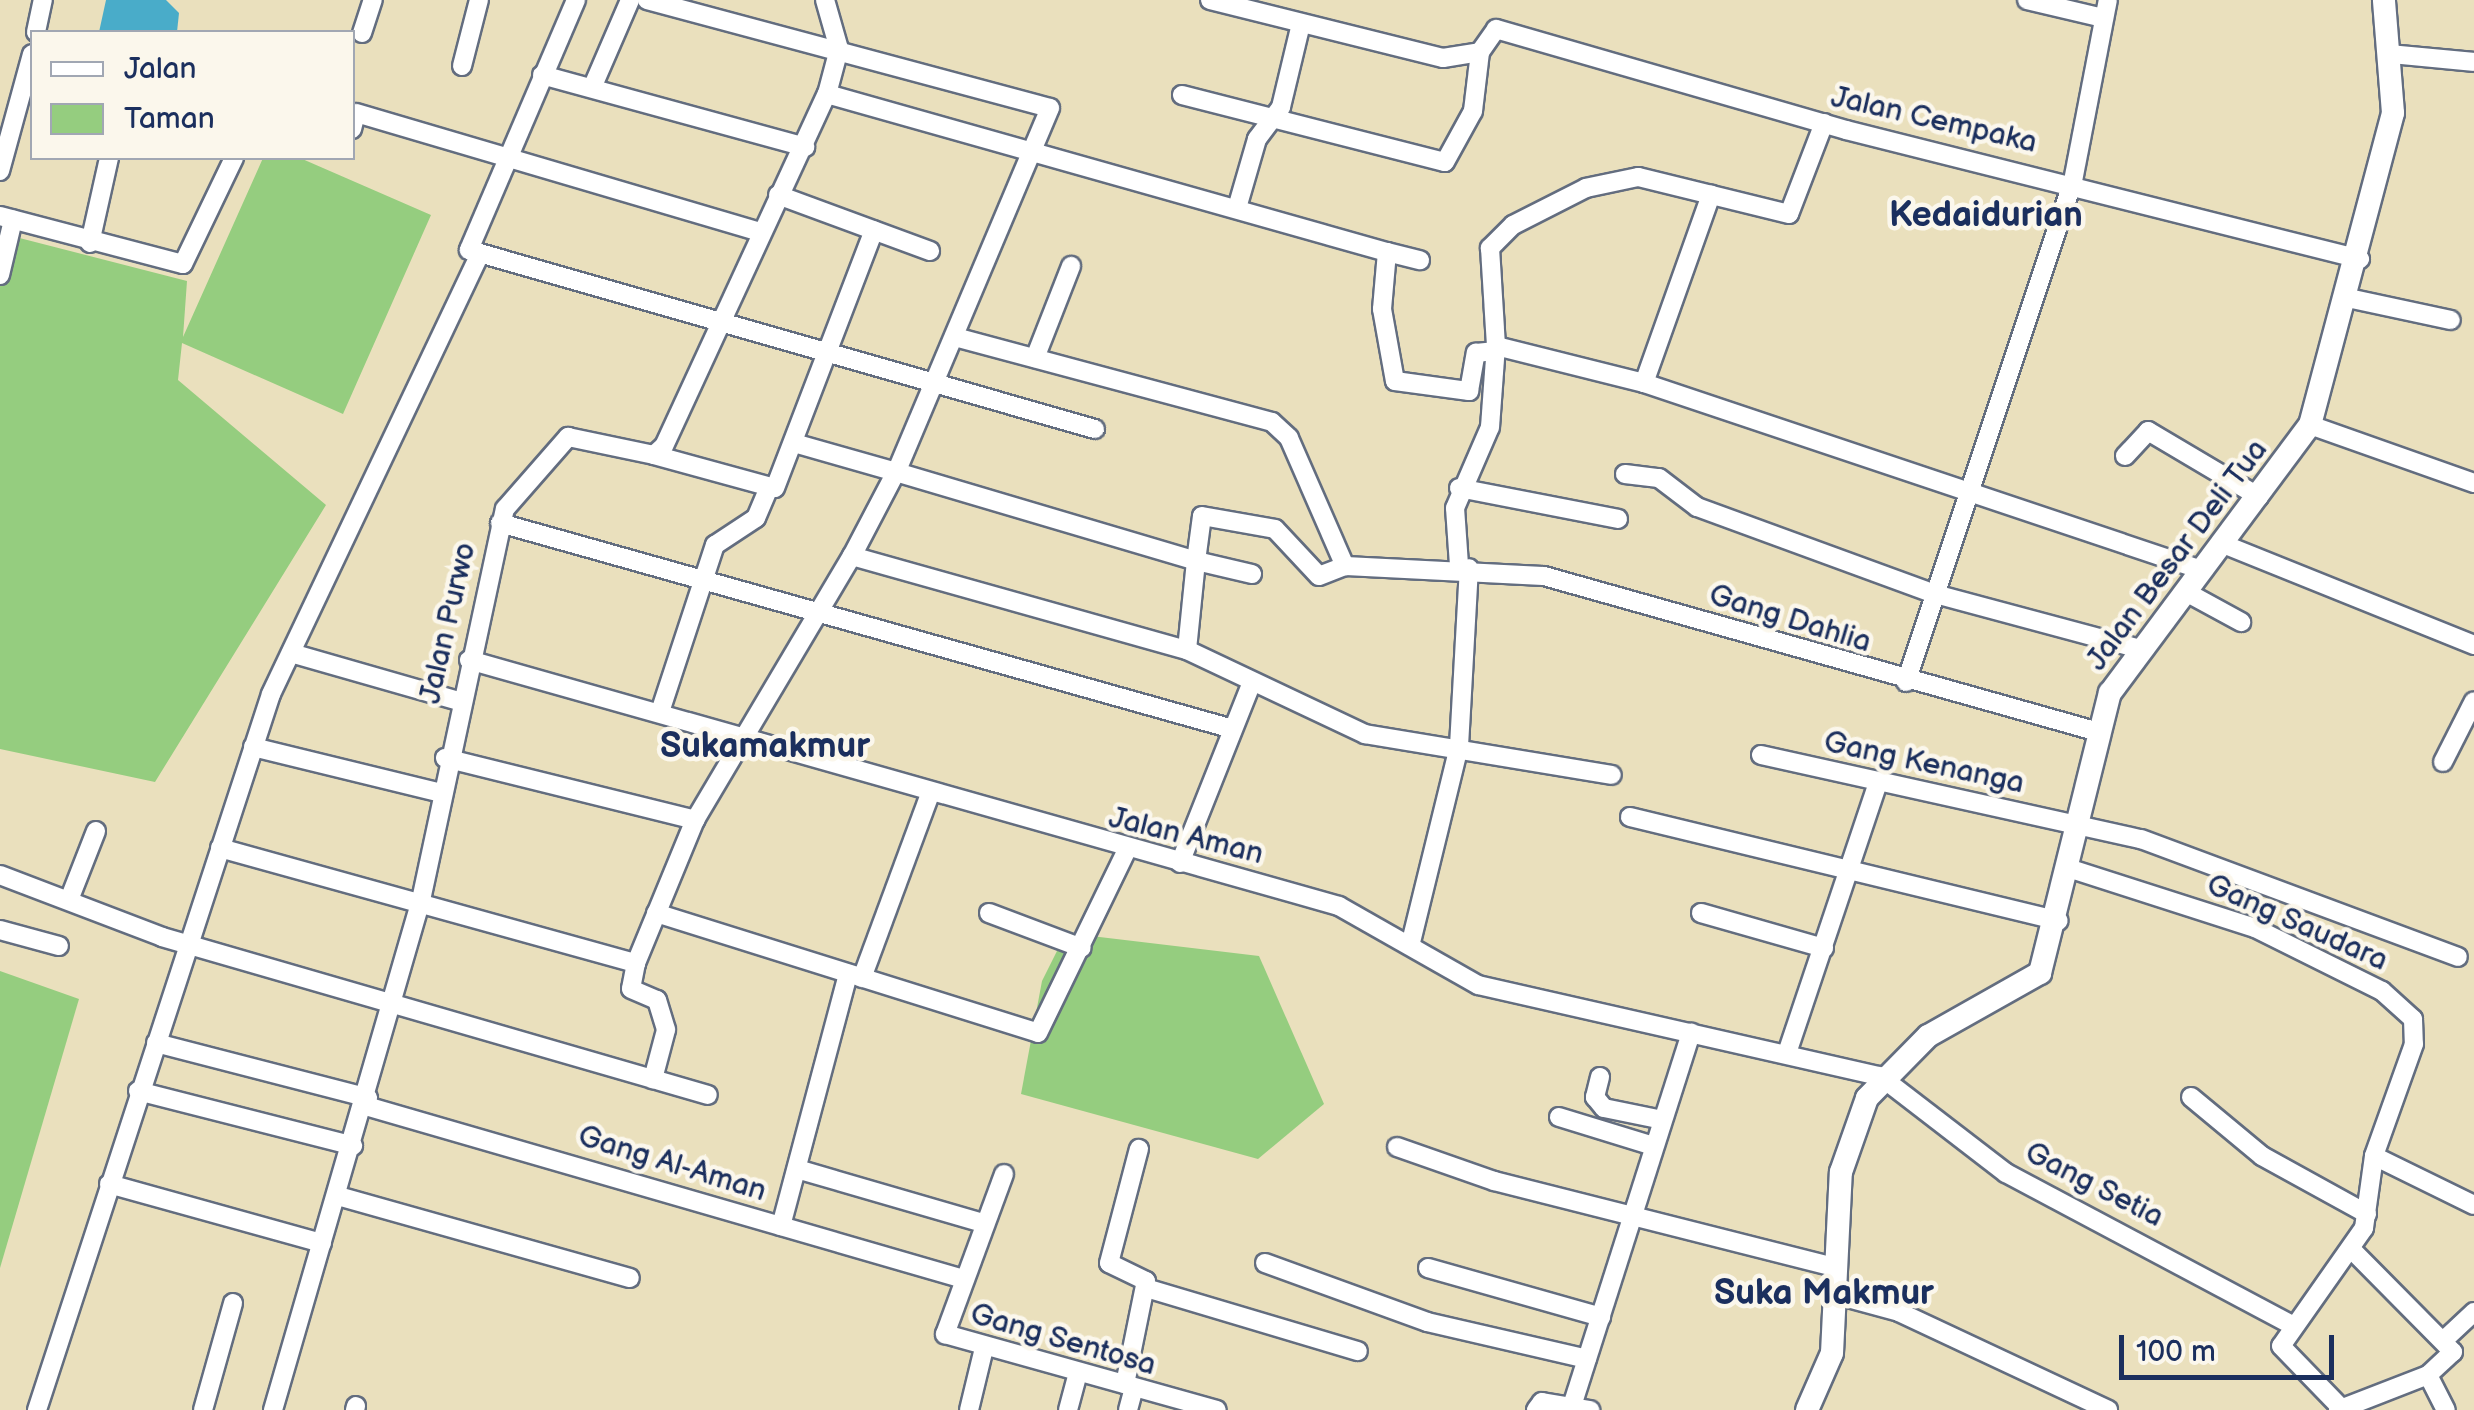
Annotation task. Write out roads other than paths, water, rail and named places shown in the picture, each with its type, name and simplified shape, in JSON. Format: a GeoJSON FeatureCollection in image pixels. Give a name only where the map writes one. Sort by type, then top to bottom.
{"type":"FeatureCollection","features":[{"type":"Feature","properties":{"kind":"main road","name":"Jalan Besar Deli Tua"},"geometry":{"type":"LineString","coordinates":[[1807,1410],[1832,1353],[1841,1172],[1880,1076],[1928,1036],[2032,981],[2059,921],[2074,823],[2094,731],[2140,650],[2259,498],[2310,425],[2360,258],[2393,113],[2384,0]]}},
{"type":"Feature","properties":{"kind":"street"},"geometry":{"type":"LineString","coordinates":[[36,30],[42,0]]}},
{"type":"Feature","properties":{"kind":"street"},"geometry":{"type":"LineString","coordinates":[[362,33],[372,0]]}},
{"type":"Feature","properties":{"kind":"street"},"geometry":{"type":"LineString","coordinates":[[462,66],[478,0]]}},
{"type":"Feature","properties":{"kind":"street"},"geometry":{"type":"LineString","coordinates":[[36,1410],[254,746],[292,653],[475,252],[504,156],[576,0]]}},
{"type":"Feature","properties":{"kind":"street"},"geometry":{"type":"LineString","coordinates":[[592,88],[630,0]]}},
{"type":"Feature","properties":{"kind":"street"},"geometry":{"type":"LineString","coordinates":[[647,0],[1049,106],[1037,150],[1016,178],[955,337],[896,472],[826,610],[785,658],[695,820],[636,962],[631,989],[657,1000],[666,1030],[653,1079]]}},
{"type":"Feature","properties":{"kind":"street"},"geometry":{"type":"LineString","coordinates":[[768,490],[654,455],[724,317],[758,230],[805,147],[826,94],[838,49],[825,0]]}},
{"type":"Feature","properties":{"kind":"street"},"geometry":{"type":"LineString","coordinates":[[1182,94],[1444,162],[1474,111],[1480,52],[1443,58],[1210,0]]}},
{"type":"Feature","properties":{"kind":"street"},"geometry":{"type":"LineString","coordinates":[[1906,682],[1964,494],[2073,181],[2106,9],[2027,0]]}},
{"type":"Feature","properties":{"kind":"street"},"geometry":{"type":"LineString","coordinates":[[1236,208],[1274,116],[1302,24]]}},
{"type":"Feature","properties":{"kind":"street","name":"Jalan Cempaka"},"geometry":{"type":"LineString","coordinates":[[1480,52],[1496,29],[1824,123],[2073,181],[2360,258]]}},
{"type":"Feature","properties":{"kind":"street"},"geometry":{"type":"LineString","coordinates":[[2390,54],[2474,62]]}},
{"type":"Feature","properties":{"kind":"street"},"geometry":{"type":"LineString","coordinates":[[0,171],[30,61]]}},
{"type":"Feature","properties":{"kind":"street"},"geometry":{"type":"LineString","coordinates":[[542,74],[805,147]]}},
{"type":"Feature","properties":{"kind":"street"},"geometry":{"type":"LineString","coordinates":[[826,94],[1420,260]]}},
{"type":"Feature","properties":{"kind":"street"},"geometry":{"type":"LineString","coordinates":[[355,117],[356,113],[758,230]]}},
{"type":"Feature","properties":{"kind":"street"},"geometry":{"type":"LineString","coordinates":[[1411,942],[1459,746],[1464,567],[1460,488],[1490,427],[1496,348],[1490,248],[1513,225],[1612,180],[1648,177],[1792,212],[1824,123]]}},
{"type":"Feature","properties":{"kind":"street"},"geometry":{"type":"LineString","coordinates":[[90,243],[109,160]]}},
{"type":"Feature","properties":{"kind":"street"},"geometry":{"type":"LineString","coordinates":[[0,275],[7,218],[90,243],[187,262],[233,160]]}},
{"type":"Feature","properties":{"kind":"street"},"geometry":{"type":"LineString","coordinates":[[778,195],[930,251]]}},
{"type":"Feature","properties":{"kind":"street"},"geometry":{"type":"LineString","coordinates":[[1644,383],[1711,195]]}},
{"type":"Feature","properties":{"kind":"street"},"geometry":{"type":"LineString","coordinates":[[874,230],[792,435],[798,444],[1252,574]]}},
{"type":"Feature","properties":{"kind":"street"},"geometry":{"type":"LineString","coordinates":[[475,252],[827,346],[932,386],[1095,430]]}},
{"type":"Feature","properties":{"kind":"street"},"geometry":{"type":"LineString","coordinates":[[1386,252],[1382,309],[1394,380],[1469,392],[1476,353],[1496,348],[1644,383],[1964,494],[2202,570]]}},
{"type":"Feature","properties":{"kind":"street"},"geometry":{"type":"LineString","coordinates":[[1035,358],[1071,266]]}},
{"type":"Feature","properties":{"kind":"street"},"geometry":{"type":"LineString","coordinates":[[2348,298],[2451,320]]}},
{"type":"Feature","properties":{"kind":"street"},"geometry":{"type":"LineString","coordinates":[[955,337],[1272,422],[1289,438],[1344,566]]}},
{"type":"Feature","properties":{"kind":"street"},"geometry":{"type":"LineString","coordinates":[[2310,425],[2474,482]]}},
{"type":"Feature","properties":{"kind":"street"},"geometry":{"type":"LineString","coordinates":[[2126,456],[2148,431],[2259,498]]}},
{"type":"Feature","properties":{"kind":"street","name":"Jalan Purwo"},"geometry":{"type":"LineString","coordinates":[[273,1410],[367,1102],[421,900],[445,758],[500,523],[510,498],[568,437],[654,455]]}},
{"type":"Feature","properties":{"kind":"street"},"geometry":{"type":"LineString","coordinates":[[660,712],[718,541],[756,518],[768,490],[798,444]]}},
{"type":"Feature","properties":{"kind":"street"},"geometry":{"type":"LineString","coordinates":[[1625,474],[1659,478],[1696,507],[1935,594],[2140,650]]}},
{"type":"Feature","properties":{"kind":"street"},"geometry":{"type":"LineString","coordinates":[[1460,488],[1618,519]]}},
{"type":"Feature","properties":{"kind":"street","name":"Gang Dahlia"},"geometry":{"type":"LineString","coordinates":[[1196,561],[1208,514],[1275,529],[1320,576],[1344,566],[1464,567],[1601,589],[1906,682],[2094,731]]}},
{"type":"Feature","properties":{"kind":"street"},"geometry":{"type":"LineString","coordinates":[[500,523],[826,610],[1234,729]]}},
{"type":"Feature","properties":{"kind":"street"},"geometry":{"type":"LineString","coordinates":[[2223,544],[2474,645]]}},
{"type":"Feature","properties":{"kind":"street"},"geometry":{"type":"LineString","coordinates":[[852,556],[1188,650],[1251,684],[1365,734],[1459,746],[1612,776]]}},
{"type":"Feature","properties":{"kind":"street"},"geometry":{"type":"LineString","coordinates":[[1188,650],[1196,561]]}},
{"type":"Feature","properties":{"kind":"street"},"geometry":{"type":"LineString","coordinates":[[2186,592],[2242,622]]}},
{"type":"Feature","properties":{"kind":"street"},"geometry":{"type":"LineString","coordinates":[[292,653],[458,701]]}},
{"type":"Feature","properties":{"kind":"street","name":"Jalan Aman"},"geometry":{"type":"LineString","coordinates":[[469,660],[660,712],[1126,852],[1339,906],[1411,942],[1478,985],[1880,1076]]}},
{"type":"Feature","properties":{"kind":"street"},"geometry":{"type":"LineString","coordinates":[[1180,863],[1251,684]]}},
{"type":"Feature","properties":{"kind":"street"},"geometry":{"type":"LineString","coordinates":[[2443,762],[2474,702]]}},
{"type":"Feature","properties":{"kind":"street"},"geometry":{"type":"LineString","coordinates":[[254,746],[442,793]]}},
{"type":"Feature","properties":{"kind":"street","name":"Gang Kenanga"},"geometry":{"type":"LineString","coordinates":[[1761,755],[2074,823],[2194,856],[2458,957]]}},
{"type":"Feature","properties":{"kind":"street"},"geometry":{"type":"LineString","coordinates":[[445,758],[695,820]]}},
{"type":"Feature","properties":{"kind":"street"},"geometry":{"type":"LineString","coordinates":[[1787,1053],[1878,782]]}},
{"type":"Feature","properties":{"kind":"street"},"geometry":{"type":"LineString","coordinates":[[780,1226],[854,976],[930,794]]}},
{"type":"Feature","properties":{"kind":"street"},"geometry":{"type":"LineString","coordinates":[[1630,817],[1850,874],[2059,921]]}},
{"type":"Feature","properties":{"kind":"street"},"geometry":{"type":"LineString","coordinates":[[69,900],[96,831]]}},
{"type":"Feature","properties":{"kind":"street"},"geometry":{"type":"LineString","coordinates":[[220,848],[636,962]]}},
{"type":"Feature","properties":{"kind":"street"},"geometry":{"type":"LineString","coordinates":[[656,913],[1038,1033],[1126,852]]}},
{"type":"Feature","properties":{"kind":"street","name":"Gang Saudara"},"geometry":{"type":"LineString","coordinates":[[2068,868],[2255,928],[2406,1006],[2414,1044],[2374,1156],[2367,1214],[2354,1252]]}},
{"type":"Feature","properties":{"kind":"street"},"geometry":{"type":"LineString","coordinates":[[0,875],[190,945],[392,1007],[708,1095]]}},
{"type":"Feature","properties":{"kind":"street"},"geometry":{"type":"LineString","coordinates":[[1701,913],[1824,948]]}},
{"type":"Feature","properties":{"kind":"street"},"geometry":{"type":"LineString","coordinates":[[989,914],[1082,948]]}},
{"type":"Feature","properties":{"kind":"street"},"geometry":{"type":"LineString","coordinates":[[0,930],[59,946]]}},
{"type":"Feature","properties":{"kind":"street"},"geometry":{"type":"LineString","coordinates":[[1536,1410],[1542,1402],[1581,1408],[1587,1359],[1628,1216],[1658,1119],[1670,1109],[1691,1033]]}},
{"type":"Feature","properties":{"kind":"street","name":"Gang Al-Aman"},"geometry":{"type":"LineString","coordinates":[[156,1043],[960,1278]]}},
{"type":"Feature","properties":{"kind":"street","name":"Gang Setia"},"geometry":{"type":"LineString","coordinates":[[1880,1076],[2006,1173],[2294,1326]]}},
{"type":"Feature","properties":{"kind":"street"},"geometry":{"type":"LineString","coordinates":[[1600,1077],[1595,1097],[1604,1108],[1658,1119]]}},
{"type":"Feature","properties":{"kind":"street"},"geometry":{"type":"LineString","coordinates":[[138,1091],[353,1146]]}},
{"type":"Feature","properties":{"kind":"street"},"geometry":{"type":"LineString","coordinates":[[2190,1097],[2262,1156],[2367,1214]]}},
{"type":"Feature","properties":{"kind":"street"},"geometry":{"type":"LineString","coordinates":[[1560,1117],[1650,1145]]}},
{"type":"Feature","properties":{"kind":"street"},"geometry":{"type":"LineString","coordinates":[[1397,1147],[1628,1216],[1834,1266]]}},
{"type":"Feature","properties":{"kind":"street"},"geometry":{"type":"LineString","coordinates":[[1128,1410],[1146,1288],[1138,1271],[1109,1265],[1139,1149]]}},
{"type":"Feature","properties":{"kind":"street"},"geometry":{"type":"LineString","coordinates":[[2374,1156],[2474,1205]]}},
{"type":"Feature","properties":{"kind":"street"},"geometry":{"type":"LineString","coordinates":[[797,1169],[984,1223]]}},
{"type":"Feature","properties":{"kind":"street","name":"Gang Sentosa"},"geometry":{"type":"LineString","coordinates":[[1004,1174],[960,1278],[943,1330],[984,1348],[1217,1410]]}},
{"type":"Feature","properties":{"kind":"street"},"geometry":{"type":"LineString","coordinates":[[109,1184],[322,1243]]}},
{"type":"Feature","properties":{"kind":"street"},"geometry":{"type":"LineString","coordinates":[[338,1196],[630,1278]]}},
{"type":"Feature","properties":{"kind":"street"},"geometry":{"type":"LineString","coordinates":[[2448,1346],[2354,1252],[2294,1326],[2284,1354],[2346,1408],[2428,1375],[2474,1312]]}},
{"type":"Feature","properties":{"kind":"street"},"geometry":{"type":"LineString","coordinates":[[1265,1263],[1417,1319],[1587,1359]]}},
{"type":"Feature","properties":{"kind":"street"},"geometry":{"type":"LineString","coordinates":[[1428,1268],[1601,1317]]}},
{"type":"Feature","properties":{"kind":"street"},"geometry":{"type":"LineString","coordinates":[[1146,1288],[1358,1351]]}},
{"type":"Feature","properties":{"kind":"street"},"geometry":{"type":"LineString","coordinates":[[1837,1295],[1898,1312],[2108,1410]]}},
{"type":"Feature","properties":{"kind":"street"},"geometry":{"type":"LineString","coordinates":[[203,1410],[234,1304]]}},
{"type":"Feature","properties":{"kind":"street"},"geometry":{"type":"LineString","coordinates":[[969,1410],[984,1348]]}},
{"type":"Feature","properties":{"kind":"street"},"geometry":{"type":"LineString","coordinates":[[1068,1410],[1078,1372]]}},
{"type":"Feature","properties":{"kind":"street"},"geometry":{"type":"LineString","coordinates":[[2428,1375],[2446,1410]]}},
{"type":"Feature","properties":{"kind":"water"},"geometry":{"type":"Polygon","coordinates":[[[106,0],[166,0],[179,13],[177,30],[99,30],[106,0]]]}},
{"type":"Feature","properties":{"kind":"district","name":"Kedaidurian"},"geometry":{"type":"Point","coordinates":[1986,216]}},
{"type":"Feature","properties":{"kind":"district","name":"Sukamakmur"},"geometry":{"type":"Point","coordinates":[765,747]}},
{"type":"Feature","properties":{"kind":"district","name":"Suka Makmur"},"geometry":{"type":"Point","coordinates":[1824,1294]}}]}
